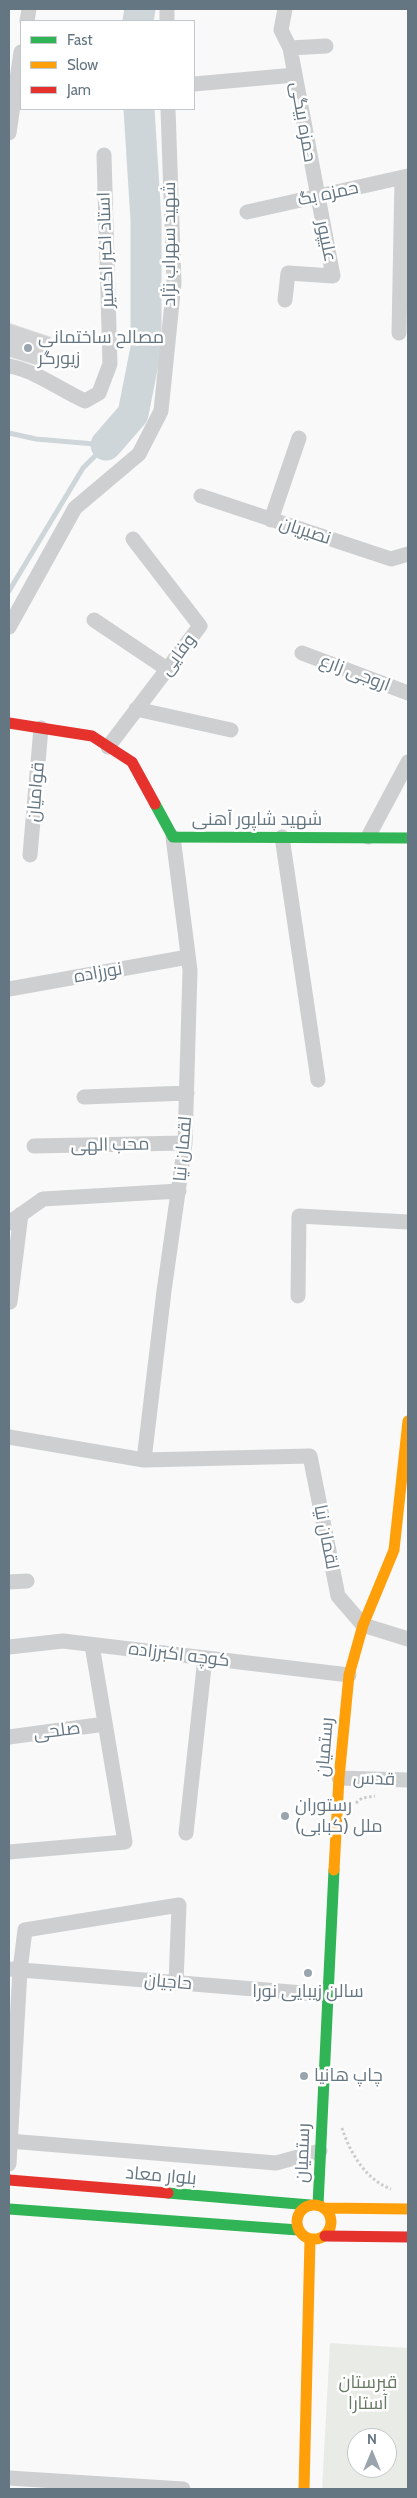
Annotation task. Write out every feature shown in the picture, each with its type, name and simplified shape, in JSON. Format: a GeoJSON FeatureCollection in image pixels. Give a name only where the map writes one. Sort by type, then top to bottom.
{"type":"FeatureCollection","features":[{"type":"Feature","properties":{"kind":"street","name":"حمزه بیگی"},"geometry":{"type":"LineString","coordinates":[[284,9],[281,30],[290,48],[317,196]]}},
{"type":"Feature","properties":{"kind":"street"},"geometry":{"type":"LineString","coordinates":[[290,48],[326,46]]}},
{"type":"Feature","properties":{"kind":"street"},"geometry":{"type":"LineString","coordinates":[[9,132],[12,80],[20,55]]}},
{"type":"Feature","properties":{"kind":"street"},"geometry":{"type":"LineString","coordinates":[[195,84],[295,75]]}},
{"type":"Feature","properties":{"kind":"street","name":"شهید سهراب نژاد"},"geometry":{"type":"LineString","coordinates":[[9,627],[75,508],[139,454],[161,411],[174,283],[168,110]]}},
{"type":"Feature","properties":{"kind":"street","name":"استاد اکبر اکسیر"},"geometry":{"type":"LineString","coordinates":[[9,366],[28,369],[60,389],[85,401],[99,393],[110,364],[104,155]]}},
{"type":"Feature","properties":{"kind":"street"},"geometry":{"type":"LineString","coordinates":[[399,333],[405,177]]}},
{"type":"Feature","properties":{"kind":"street","name":"حمزه بگ"},"geometry":{"type":"LineString","coordinates":[[247,212],[405,177]]}},
{"type":"Feature","properties":{"kind":"street","name":"علیپور"},"geometry":{"type":"LineString","coordinates":[[284,300],[288,273],[333,276],[317,196]]}},
{"type":"Feature","properties":{"kind":"street"},"geometry":{"type":"LineString","coordinates":[[272,520],[299,438]]}},
{"type":"Feature","properties":{"kind":"street","name":"نصیریان"},"geometry":{"type":"LineString","coordinates":[[201,496],[391,559],[408,554]]}},
{"type":"Feature","properties":{"kind":"street","name":"وفایی"},"geometry":{"type":"LineString","coordinates":[[108,746],[200,626],[133,540]]}},
{"type":"Feature","properties":{"kind":"street"},"geometry":{"type":"LineString","coordinates":[[94,620],[167,669]]}},
{"type":"Feature","properties":{"kind":"street","name":"اروجی زارع"},"geometry":{"type":"LineString","coordinates":[[302,653],[408,693]]}},
{"type":"Feature","properties":{"kind":"street"},"geometry":{"type":"LineString","coordinates":[[136,709],[231,730]]}},
{"type":"Feature","properties":{"kind":"street","name":"شهید شاپور آهنی"},"geometry":{"type":"LineString","coordinates":[[9,723],[92,736],[132,762],[173,837],[408,838]]}},
{"type":"Feature","properties":{"kind":"street","name":"قوامیان"},"geometry":{"type":"LineString","coordinates":[[30,855],[41,728]]}},
{"type":"Feature","properties":{"kind":"street"},"geometry":{"type":"LineString","coordinates":[[368,838],[408,762]]}},
{"type":"Feature","properties":{"kind":"street","name":"لقمان نیا"},"geometry":{"type":"LineString","coordinates":[[144,1460],[164,1291],[185,1143],[190,970],[173,837]]}},
{"type":"Feature","properties":{"kind":"street"},"geometry":{"type":"LineString","coordinates":[[282,837],[318,1080]]}},
{"type":"Feature","properties":{"kind":"street","name":"نورزاده"},"geometry":{"type":"LineString","coordinates":[[9,990],[188,956]]}},
{"type":"Feature","properties":{"kind":"street"},"geometry":{"type":"LineString","coordinates":[[84,1097],[187,1093]]}},
{"type":"Feature","properties":{"kind":"street","name":"محب الهی"},"geometry":{"type":"LineString","coordinates":[[34,1146],[185,1143]]}},
{"type":"Feature","properties":{"kind":"street"},"geometry":{"type":"LineString","coordinates":[[10,1302],[15,1218],[43,1199],[179,1191]]}},
{"type":"Feature","properties":{"kind":"street"},"geometry":{"type":"LineString","coordinates":[[298,1296],[298,1216],[408,1222]]}},
{"type":"Feature","properties":{"kind":"street","name":"رستمیان"},"geometry":{"type":"LineString","coordinates":[[318,2206],[339,1778],[349,1675],[363,1625],[394,1550],[403,1511],[408,1421]]}},
{"type":"Feature","properties":{"kind":"street","name":"لقمان نیا"},"geometry":{"type":"LineString","coordinates":[[9,1437],[144,1460],[310,1456],[338,1596],[363,1625]]}},
{"type":"Feature","properties":{"kind":"street"},"geometry":{"type":"LineString","coordinates":[[9,1582],[27,1581]]}},
{"type":"Feature","properties":{"kind":"street"},"geometry":{"type":"LineString","coordinates":[[363,1625],[408,1639]]}},
{"type":"Feature","properties":{"kind":"street","name":"کوچه اکبرزاده"},"geometry":{"type":"LineString","coordinates":[[9,1647],[63,1641],[349,1675]]}},
{"type":"Feature","properties":{"kind":"street"},"geometry":{"type":"LineString","coordinates":[[9,1852],[125,1842],[92,1645]]}},
{"type":"Feature","properties":{"kind":"street"},"geometry":{"type":"LineString","coordinates":[[186,1833],[205,1658]]}},
{"type":"Feature","properties":{"kind":"street","name":"صلحی"},"geometry":{"type":"LineString","coordinates":[[9,1737],[105,1724]]}},
{"type":"Feature","properties":{"kind":"street","name":"قدس"},"geometry":{"type":"LineString","coordinates":[[339,1778],[408,1780]]}},
{"type":"Feature","properties":{"kind":"street"},"geometry":{"type":"LineString","coordinates":[[9,2164],[14,1970],[25,1930],[179,1905],[176,1983]]}},
{"type":"Feature","properties":{"kind":"street","name":"حاجیان"},"geometry":{"type":"LineString","coordinates":[[14,1970],[328,1995]]}},
{"type":"Feature","properties":{"kind":"street"},"geometry":{"type":"LineString","coordinates":[[10,2141],[276,2163],[320,2151]]}},
{"type":"Feature","properties":{"kind":"street","name":"بلوار معاد"},"geometry":{"type":"LineString","coordinates":[[9,2180],[318,2206],[408,2209]]}},
{"type":"Feature","properties":{"kind":"street"},"geometry":{"type":"LineString","coordinates":[[142,2192],[147,2194],[153,2206],[151,2213],[142,2219]]}},
{"type":"Feature","properties":{"kind":"street"},"geometry":{"type":"LineString","coordinates":[[298,2230],[298,2214],[303,2208],[318,2206],[332,2222],[325,2236]]}},
{"type":"Feature","properties":{"kind":"street"},"geometry":{"type":"LineString","coordinates":[[9,2209],[298,2230],[310,2239],[325,2236],[408,2237]]}},
{"type":"Feature","properties":{"kind":"street"},"geometry":{"type":"LineString","coordinates":[[304,2489],[310,2239]]}},
{"type":"Feature","properties":{"kind":"street"},"geometry":{"type":"LineString","coordinates":[[9,2478],[183,2489]]}},
{"type":"Feature","properties":{"kind":"path"},"geometry":{"type":"LineString","coordinates":[[351,1811],[362,1798],[380,1796]]}},
{"type":"Feature","properties":{"kind":"path"},"geometry":{"type":"LineString","coordinates":[[341,2126],[346,2141],[358,2161],[372,2177],[389,2189],[397,2190]]}},
{"type":"Feature","properties":{"kind":"green space","name":"قبرستان آستارا"},"geometry":{"type":"Polygon","coordinates":[[[330,2343],[408,2348],[408,2489],[322,2489],[330,2343]]]}},
{"type":"Feature","properties":{"kind":"building","name":"مصالح ساختمانی زیورگر"},"geometry":{"type":"Polygon","coordinates":[[[9,323],[51,337],[42,367],[9,357],[9,323]]]}},
{"type":"Feature","properties":{"kind":"waterway"},"geometry":{"type":"LineString","coordinates":[[138,20],[140,9]]}},
{"type":"Feature","properties":{"kind":"waterway"},"geometry":{"type":"LineString","coordinates":[[106,445],[133,414],[146,348],[146,220],[139,110]]}},
{"type":"Feature","properties":{"kind":"waterway"},"geometry":{"type":"LineString","coordinates":[[9,433],[36,439],[106,445]]}},
{"type":"Feature","properties":{"kind":"waterway"},"geometry":{"type":"LineString","coordinates":[[9,591],[83,468],[106,445]]}},
{"type":"Feature","properties":{"kind":"traffic: fast"},"geometry":{"type":"LineString","coordinates":[[155,804],[173,837],[408,838]]}},
{"type":"Feature","properties":{"kind":"traffic: fast"},"geometry":{"type":"LineString","coordinates":[[318,2205],[334,1870]]}},
{"type":"Feature","properties":{"kind":"traffic: fast"},"geometry":{"type":"LineString","coordinates":[[168,2193],[310,2205]]}},
{"type":"Feature","properties":{"kind":"traffic: fast"},"geometry":{"type":"LineString","coordinates":[[9,2209],[298,2230]]}},
{"type":"Feature","properties":{"kind":"traffic: slow"},"geometry":{"type":"LineString","coordinates":[[334,1870],[339,1778],[349,1675],[363,1625],[394,1550],[408,1421]]}},
{"type":"Feature","properties":{"kind":"traffic: slow"},"geometry":{"type":"LineString","coordinates":[[314,2205],[321,2206],[326,2210],[330,2215],[331,2222],[330,2229],[326,2234],[321,2238],[314,2239],[307,2238],[302,2234],[298,2229],[297,2222],[298,2215],[302,2210],[307,2206],[314,2205]]}},
{"type":"Feature","properties":{"kind":"traffic: slow"},"geometry":{"type":"LineString","coordinates":[[325,2208],[408,2209]]}},
{"type":"Feature","properties":{"kind":"traffic: slow"},"geometry":{"type":"LineString","coordinates":[[304,2489],[310,2239]]}},
{"type":"Feature","properties":{"kind":"traffic: jam"},"geometry":{"type":"LineString","coordinates":[[9,723],[92,736],[132,762],[155,804]]}},
{"type":"Feature","properties":{"kind":"traffic: jam"},"geometry":{"type":"LineString","coordinates":[[9,2180],[168,2193]]}},
{"type":"Feature","properties":{"kind":"traffic: jam"},"geometry":{"type":"LineString","coordinates":[[325,2236],[408,2237]]}},
{"type":"Feature","properties":{"kind":"place","name":"مصالح ساختمانی زیورگر"},"geometry":{"type":"Point","coordinates":[28,348]}},
{"type":"Feature","properties":{"kind":"place","name":"رستوران ملل (کبابی)"},"geometry":{"type":"Point","coordinates":[285,1816]}},
{"type":"Feature","properties":{"kind":"place","name":"سالن زیبایی نورا"},"geometry":{"type":"Point","coordinates":[308,1973]}},
{"type":"Feature","properties":{"kind":"place","name":"چاپ هانیا"},"geometry":{"type":"Point","coordinates":[304,2076]}}]}
